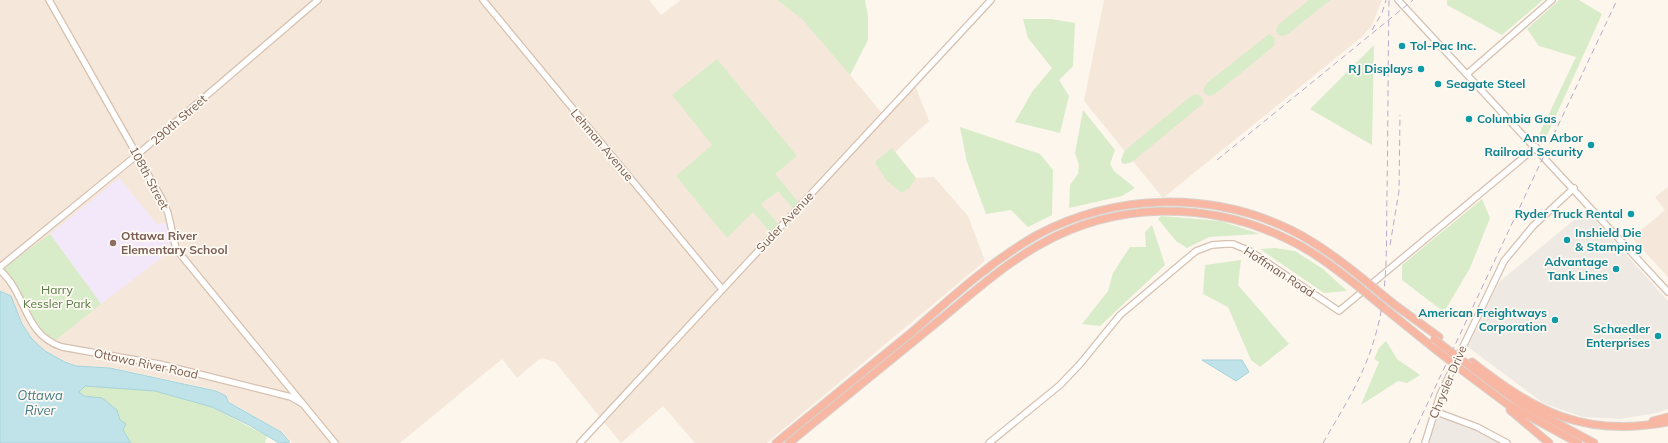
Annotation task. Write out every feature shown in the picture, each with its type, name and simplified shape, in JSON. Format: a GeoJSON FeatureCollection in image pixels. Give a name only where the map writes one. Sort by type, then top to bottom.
{"type":"FeatureCollection","features":[{"type":"Feature","properties":{"kind":"highway"},"geometry":{"type":"LineString","coordinates":[[776,443],[978,277],[1018,247],[1048,230],[1075,218],[1109,208],[1143,203],[1188,202],[1224,207],[1274,222],[1316,244],[1362,278],[1471,364],[1511,398],[1594,443]]}},
{"type":"Feature","properties":{"kind":"highway"},"geometry":{"type":"LineString","coordinates":[[791,442],[1017,258],[1072,229],[1095,221],[1130,214],[1178,211],[1227,217],[1272,232],[1314,254],[1355,284],[1492,394],[1549,443]]}},
{"type":"Feature","properties":{"kind":"highway"},"geometry":{"type":"LineString","coordinates":[[1471,364],[1521,398],[1558,416],[1584,424],[1609,427],[1668,422]]}},
{"type":"Feature","properties":{"kind":"highway"},"geometry":{"type":"LineString","coordinates":[[1492,394],[1521,413],[1578,443]]}},
{"type":"Feature","properties":{"kind":"highway"},"geometry":{"type":"LineString","coordinates":[[1558,416],[1587,422],[1615,424],[1641,423],[1668,417]]}},
{"type":"Feature","properties":{"kind":"street","name":"108th Street"},"geometry":{"type":"LineString","coordinates":[[49,0],[166,208],[176,249],[290,394]]}},
{"type":"Feature","properties":{"kind":"street","name":"290th Street"},"geometry":{"type":"LineString","coordinates":[[0,268],[137,155],[318,0]]}},
{"type":"Feature","properties":{"kind":"street","name":"Lehman Avenue"},"geometry":{"type":"LineString","coordinates":[[483,0],[722,289]]}},
{"type":"Feature","properties":{"kind":"street","name":"Suder Avenue"},"geometry":{"type":"LineString","coordinates":[[580,443],[991,0]]}},
{"type":"Feature","properties":{"kind":"street"},"geometry":{"type":"LineString","coordinates":[[1398,0],[1574,188],[1668,292]]}},
{"type":"Feature","properties":{"kind":"street"},"geometry":{"type":"LineString","coordinates":[[1467,74],[1552,0]]}},
{"type":"Feature","properties":{"kind":"street","name":"Hoffman Road"},"geometry":{"type":"LineString","coordinates":[[989,443],[1071,375],[1110,326],[1130,306],[1200,249],[1218,244],[1241,247],[1250,251],[1338,311],[1536,148]]}},
{"type":"Feature","properties":{"kind":"street","name":"Chrysler Drive"},"geometry":{"type":"LineString","coordinates":[[1424,443],[1434,411],[1490,287],[1504,262],[1533,226],[1574,188]]}},
{"type":"Feature","properties":{"kind":"street","name":"Ottawa River Road"},"geometry":{"type":"LineString","coordinates":[[0,268],[17,291],[35,329],[53,344],[62,347],[164,365],[290,394],[303,404],[335,443]]}},
{"type":"Feature","properties":{"kind":"street"},"geometry":{"type":"LineString","coordinates":[[1434,411],[1476,426],[1507,443]]}},
{"type":"Feature","properties":{"kind":"shaded area"},"geometry":{"type":"Polygon","coordinates":[[[0,0],[649,0],[661,15],[681,0],[777,0],[803,19],[882,113],[913,80],[929,121],[895,152],[916,178],[934,177],[968,216],[985,261],[767,443],[695,443],[663,406],[621,443],[555,362],[543,358],[538,360],[517,378],[502,359],[400,443],[293,443],[282,432],[228,401],[226,396],[216,390],[110,367],[76,366],[45,351],[32,339],[22,323],[11,296],[0,290],[0,0]]]}},
{"type":"Feature","properties":{"kind":"shaded area"},"geometry":{"type":"Polygon","coordinates":[[[1104,0],[1382,0],[1372,25],[1363,36],[1163,198],[1084,101],[1104,0]]]}},
{"type":"Feature","properties":{"kind":"shaded area","name":"Ottawa River Elementary School"},"geometry":{"type":"Polygon","coordinates":[[[119,178],[157,224],[168,223],[170,251],[101,304],[50,234],[119,178]]]}},
{"type":"Feature","properties":{"kind":"shaded area"},"geometry":{"type":"Polygon","coordinates":[[[1668,187],[1668,277],[1632,238],[1665,210],[1655,197],[1668,187]]]}},
{"type":"Feature","properties":{"kind":"shaded area"},"geometry":{"type":"Polygon","coordinates":[[[1586,210],[1668,301],[1668,409],[1657,413],[1620,419],[1583,417],[1543,403],[1468,347],[1499,282],[1586,210]]]}},
{"type":"Feature","properties":{"kind":"shaded area"},"geometry":{"type":"Polygon","coordinates":[[[1433,415],[1472,428],[1500,443],[1425,443],[1433,415]]]}},
{"type":"Feature","properties":{"kind":"green space"},"geometry":{"type":"Polygon","coordinates":[[[777,0],[865,0],[868,16],[868,40],[850,75],[802,19],[777,0]]]}},
{"type":"Feature","properties":{"kind":"green space"},"geometry":{"type":"Polygon","coordinates":[[[1309,0],[1330,0],[1288,34],[1282,36],[1277,34],[1276,30],[1278,25],[1309,0]]]}},
{"type":"Feature","properties":{"kind":"green space"},"geometry":{"type":"Polygon","coordinates":[[[1447,0],[1543,0],[1502,35],[1447,5],[1447,0]]]}},
{"type":"Feature","properties":{"kind":"green space"},"geometry":{"type":"Polygon","coordinates":[[[1559,0],[1579,0],[1602,14],[1544,142],[1537,139],[1576,57],[1539,46],[1527,29],[1559,0]]]}},
{"type":"Feature","properties":{"kind":"green space"},"geometry":{"type":"Polygon","coordinates":[[[1023,19],[1051,19],[1075,23],[1073,66],[1059,80],[1069,96],[1060,133],[1015,122],[1032,92],[1052,68],[1028,38],[1023,19]]]}},
{"type":"Feature","properties":{"kind":"green space"},"geometry":{"type":"Polygon","coordinates":[[[1269,34],[1275,38],[1274,46],[1215,94],[1209,96],[1205,94],[1203,90],[1207,83],[1269,34]]]}},
{"type":"Feature","properties":{"kind":"green space"},"geometry":{"type":"Polygon","coordinates":[[[1374,45],[1372,145],[1310,109],[1374,45]]]}},
{"type":"Feature","properties":{"kind":"green space"},"geometry":{"type":"Polygon","coordinates":[[[717,59],[797,156],[775,174],[799,203],[793,209],[778,191],[761,204],[779,225],[771,234],[753,212],[727,238],[676,176],[712,145],[672,95],[717,59]]]}},
{"type":"Feature","properties":{"kind":"green space"},"geometry":{"type":"Polygon","coordinates":[[[1196,94],[1202,97],[1203,103],[1200,106],[1132,162],[1125,164],[1122,163],[1121,160],[1124,152],[1129,147],[1191,96],[1196,94]]]}},
{"type":"Feature","properties":{"kind":"green space"},"geometry":{"type":"Polygon","coordinates":[[[1083,110],[1115,150],[1110,164],[1114,171],[1135,188],[1122,196],[1069,208],[1070,185],[1078,174],[1079,165],[1075,153],[1083,110]]]}},
{"type":"Feature","properties":{"kind":"green space"},"geometry":{"type":"Polygon","coordinates":[[[960,127],[1040,154],[1053,170],[1052,215],[1028,227],[1011,210],[986,214],[967,162],[960,127]]]}},
{"type":"Feature","properties":{"kind":"green space"},"geometry":{"type":"Polygon","coordinates":[[[892,148],[916,178],[910,187],[902,193],[887,181],[876,164],[876,161],[892,148]]]}},
{"type":"Feature","properties":{"kind":"green space"},"geometry":{"type":"Polygon","coordinates":[[[1482,199],[1490,218],[1470,268],[1444,312],[1402,280],[1402,265],[1482,199]]]}},
{"type":"Feature","properties":{"kind":"green space"},"geometry":{"type":"Polygon","coordinates":[[[1161,216],[1221,221],[1260,234],[1209,237],[1187,248],[1176,241],[1158,219],[1161,216]]]}},
{"type":"Feature","properties":{"kind":"green space"},"geometry":{"type":"Polygon","coordinates":[[[1152,225],[1165,265],[1100,326],[1082,324],[1108,291],[1113,273],[1130,247],[1146,247],[1145,232],[1152,225]]]}},
{"type":"Feature","properties":{"kind":"green space","name":"Harry Kessler Park"},"geometry":{"type":"Polygon","coordinates":[[[50,234],[101,304],[53,342],[37,326],[19,290],[2,269],[50,234]]]}},
{"type":"Feature","properties":{"kind":"green space"},"geometry":{"type":"Polygon","coordinates":[[[1275,248],[1295,251],[1323,269],[1347,291],[1324,293],[1260,249],[1275,248]]]}},
{"type":"Feature","properties":{"kind":"green space"},"geometry":{"type":"Polygon","coordinates":[[[1241,260],[1238,285],[1289,344],[1260,367],[1251,360],[1228,307],[1203,294],[1205,265],[1241,260]]]}},
{"type":"Feature","properties":{"kind":"green space"},"geometry":{"type":"Polygon","coordinates":[[[1386,341],[1397,359],[1420,375],[1407,383],[1398,381],[1361,405],[1379,362],[1374,359],[1379,348],[1386,341]]]}},
{"type":"Feature","properties":{"kind":"green space"},"geometry":{"type":"Polygon","coordinates":[[[85,386],[155,391],[212,407],[267,436],[265,443],[131,443],[123,430],[126,424],[120,420],[102,398],[84,396],[79,392],[85,386]]]}},
{"type":"Feature","properties":{"kind":"water","name":"Ottawa River"},"geometry":{"type":"Polygon","coordinates":[[[0,291],[11,296],[22,324],[32,339],[45,351],[65,362],[76,366],[110,368],[216,391],[226,396],[228,402],[281,432],[290,442],[279,443],[249,425],[212,407],[155,391],[85,386],[79,392],[84,396],[102,398],[117,410],[120,420],[126,424],[123,430],[131,443],[0,443],[0,291]]]}},
{"type":"Feature","properties":{"kind":"water"},"geometry":{"type":"Polygon","coordinates":[[[1202,360],[1242,360],[1249,372],[1236,381],[1202,360]]]}},
{"type":"Feature","properties":{"kind":"railway"},"geometry":{"type":"LineString","coordinates":[[1372,30],[1382,13],[1386,0]]}},
{"type":"Feature","properties":{"kind":"railway"},"geometry":{"type":"LineString","coordinates":[[1323,443],[1352,393],[1364,367],[1374,340],[1382,304],[1386,268],[1389,0]]}},
{"type":"Feature","properties":{"kind":"railway"},"geometry":{"type":"LineString","coordinates":[[1217,160],[1413,0]]}},
{"type":"Feature","properties":{"kind":"railway"},"geometry":{"type":"LineString","coordinates":[[1409,443],[1617,0]]}},
{"type":"Feature","properties":{"kind":"railway"},"geometry":{"type":"LineString","coordinates":[[1390,245],[1399,191],[1400,115]]}},
{"type":"Feature","properties":{"kind":"place","name":"Tol-Pac Inc."},"geometry":{"type":"Point","coordinates":[1402,46]}},
{"type":"Feature","properties":{"kind":"place","name":"RJ Displays"},"geometry":{"type":"Point","coordinates":[1421,69]}},
{"type":"Feature","properties":{"kind":"place","name":"Seagate Steel"},"geometry":{"type":"Point","coordinates":[1438,84]}},
{"type":"Feature","properties":{"kind":"place","name":"Columbia Gas"},"geometry":{"type":"Point","coordinates":[1469,119]}},
{"type":"Feature","properties":{"kind":"place","name":"Ann Arbor Railroad Security"},"geometry":{"type":"Point","coordinates":[1591,145]}},
{"type":"Feature","properties":{"kind":"place","name":"Ryder Truck Rental"},"geometry":{"type":"Point","coordinates":[1631,214]}},
{"type":"Feature","properties":{"kind":"place","name":"Inshield Die & Stamping"},"geometry":{"type":"Point","coordinates":[1567,240]}},
{"type":"Feature","properties":{"kind":"place","name":"Ottawa River Elementary School"},"geometry":{"type":"Point","coordinates":[113,243]}},
{"type":"Feature","properties":{"kind":"place","name":"Advantage Tank Lines"},"geometry":{"type":"Point","coordinates":[1616,269]}},
{"type":"Feature","properties":{"kind":"place","name":"American Freightways Corporation"},"geometry":{"type":"Point","coordinates":[1555,320]}},
{"type":"Feature","properties":{"kind":"place","name":"Schaedler Enterprises"},"geometry":{"type":"Point","coordinates":[1658,336]}}]}
